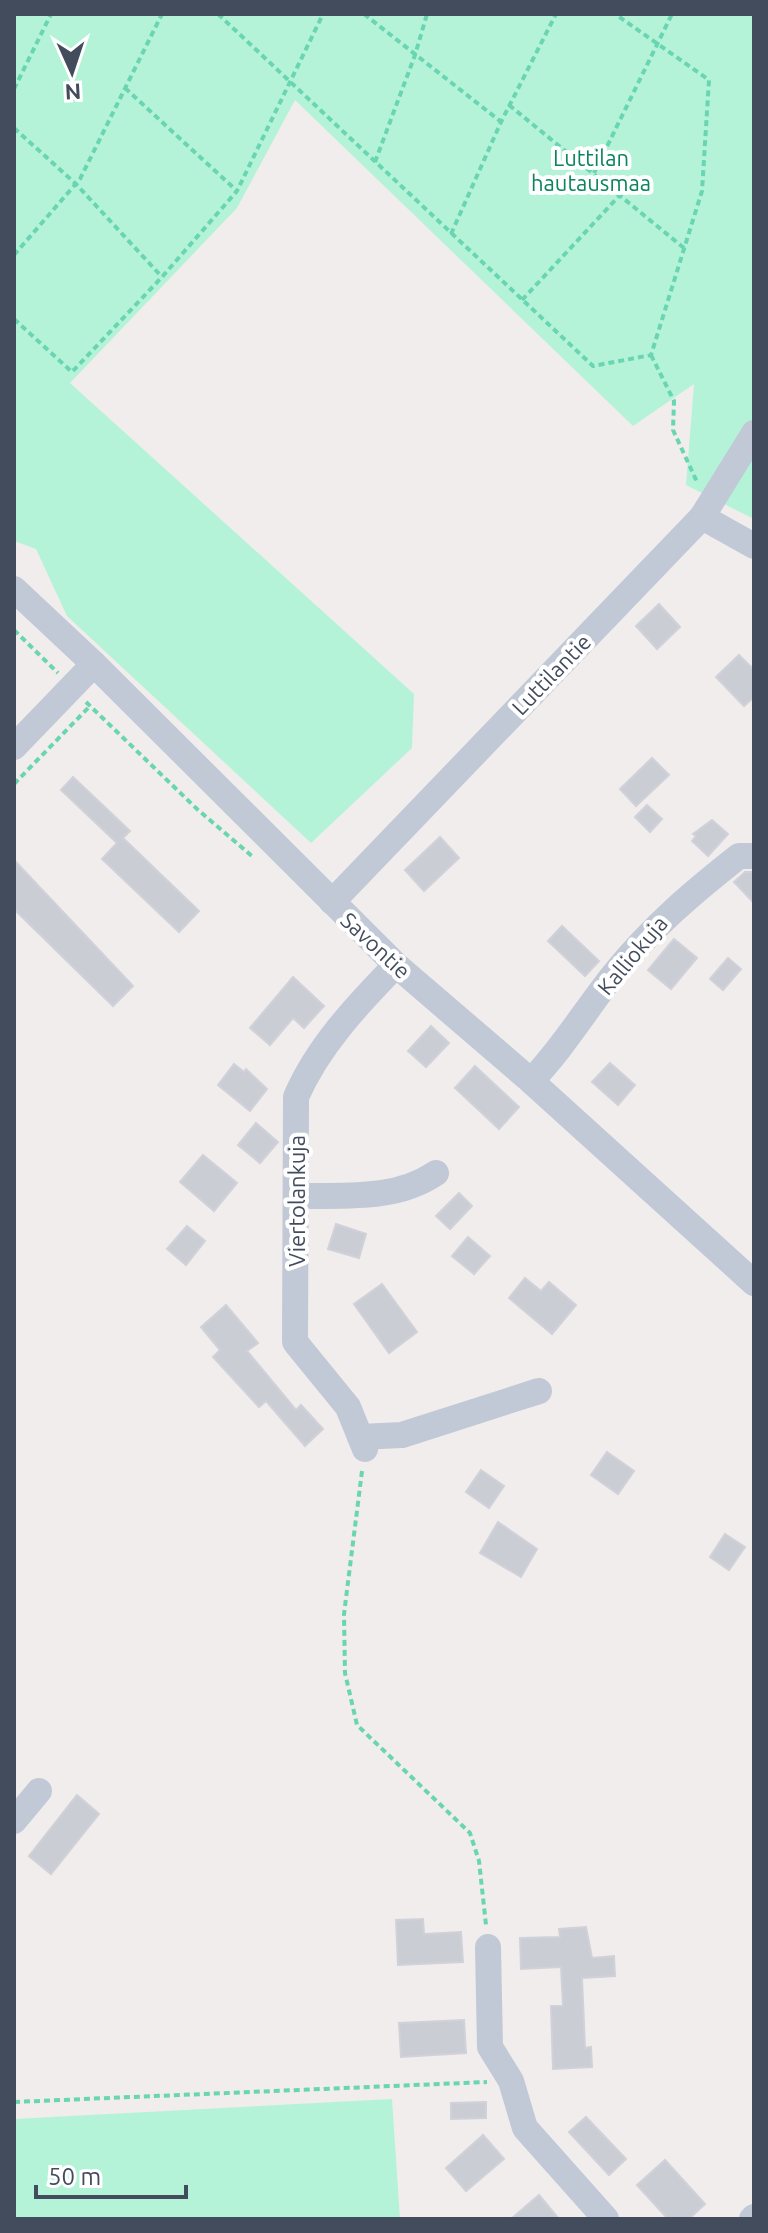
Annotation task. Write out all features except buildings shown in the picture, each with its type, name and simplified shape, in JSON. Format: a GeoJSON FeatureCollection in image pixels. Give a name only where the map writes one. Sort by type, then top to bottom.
{"type":"FeatureCollection","features":[{"type":"Feature","properties":{"kind":"street","name":"Luttilantie"},"geometry":{"type":"LineString","coordinates":[[332,902],[705,511],[754,433]]}},
{"type":"Feature","properties":{"kind":"street"},"geometry":{"type":"LineString","coordinates":[[705,511],[754,546]]}},
{"type":"Feature","properties":{"kind":"street","name":"Savontie"},"geometry":{"type":"LineString","coordinates":[[14,589],[94,664],[396,965],[531,1081],[754,1283]]}},
{"type":"Feature","properties":{"kind":"street"},"geometry":{"type":"LineString","coordinates":[[14,747],[94,664]]}},
{"type":"Feature","properties":{"kind":"street","name":"Kalliokuja"},"geometry":{"type":"LineString","coordinates":[[531,1081],[614,974],[668,912],[739,856],[754,856]]}},
{"type":"Feature","properties":{"kind":"street","name":"Viertolankuja"},"geometry":{"type":"LineString","coordinates":[[362,1443],[348,1407],[295,1342],[296,1097],[306,1073],[351,1013],[396,965]]}},
{"type":"Feature","properties":{"kind":"street"},"geometry":{"type":"LineString","coordinates":[[296,1196],[389,1193],[416,1187],[436,1173]]}},
{"type":"Feature","properties":{"kind":"street"},"geometry":{"type":"LineString","coordinates":[[362,1443],[402,1435],[539,1391]]}},
{"type":"Feature","properties":{"kind":"street"},"geometry":{"type":"LineString","coordinates":[[14,1821],[39,1791]]}},
{"type":"Feature","properties":{"kind":"street"},"geometry":{"type":"LineString","coordinates":[[488,1947],[490,2047],[511,2081],[525,2128],[606,2219]]}},
{"type":"Feature","properties":{"kind":"path"},"geometry":{"type":"LineString","coordinates":[[14,89],[51,14]]}},
{"type":"Feature","properties":{"kind":"path"},"geometry":{"type":"LineString","coordinates":[[14,255],[76,184],[162,14]]}},
{"type":"Feature","properties":{"kind":"path"},"geometry":{"type":"LineString","coordinates":[[218,14],[593,366],[651,355]]}},
{"type":"Feature","properties":{"kind":"path"},"geometry":{"type":"LineString","coordinates":[[14,319],[72,372],[162,277],[237,191],[323,14]]}},
{"type":"Feature","properties":{"kind":"path"},"geometry":{"type":"LineString","coordinates":[[364,14],[501,122]]}},
{"type":"Feature","properties":{"kind":"path"},"geometry":{"type":"LineString","coordinates":[[375,162],[427,14]]}},
{"type":"Feature","properties":{"kind":"path"},"geometry":{"type":"LineString","coordinates":[[451,234],[509,105],[556,14]]}},
{"type":"Feature","properties":{"kind":"path"},"geometry":{"type":"LineString","coordinates":[[615,14],[709,80],[702,191],[651,355],[674,401],[673,430],[705,511]]}},
{"type":"Feature","properties":{"kind":"path"},"geometry":{"type":"LineString","coordinates":[[593,174],[672,14]]}},
{"type":"Feature","properties":{"kind":"path"},"geometry":{"type":"LineString","coordinates":[[125,88],[237,191]]}},
{"type":"Feature","properties":{"kind":"path"},"geometry":{"type":"LineString","coordinates":[[509,105],[684,248]]}},
{"type":"Feature","properties":{"kind":"path"},"geometry":{"type":"LineString","coordinates":[[14,128],[76,184],[162,277]]}},
{"type":"Feature","properties":{"kind":"path"},"geometry":{"type":"LineString","coordinates":[[522,300],[620,195]]}},
{"type":"Feature","properties":{"kind":"path"},"geometry":{"type":"LineString","coordinates":[[14,630],[197,809],[257,861]]}},
{"type":"Feature","properties":{"kind":"path"},"geometry":{"type":"LineString","coordinates":[[14,784],[90,706]]}},
{"type":"Feature","properties":{"kind":"path"},"geometry":{"type":"LineString","coordinates":[[362,1443],[344,1614],[345,1673],[357,1725],[470,1833],[479,1861],[488,1947]]}},
{"type":"Feature","properties":{"kind":"path"},"geometry":{"type":"LineString","coordinates":[[14,2102],[511,2081]]}},
{"type":"Feature","properties":{"kind":"green space","name":"Luttilan hautausmaa"},"geometry":{"type":"Polygon","coordinates":[[[14,14],[754,14],[754,519],[686,485],[694,384],[633,426],[295,100],[237,208],[70,383],[414,694],[412,748],[311,843],[67,616],[36,549],[14,541],[14,14]]]}},
{"type":"Feature","properties":{"kind":"green space"},"geometry":{"type":"Polygon","coordinates":[[[392,2099],[400,2219],[14,2219],[14,2119],[392,2099]]]}}]}
